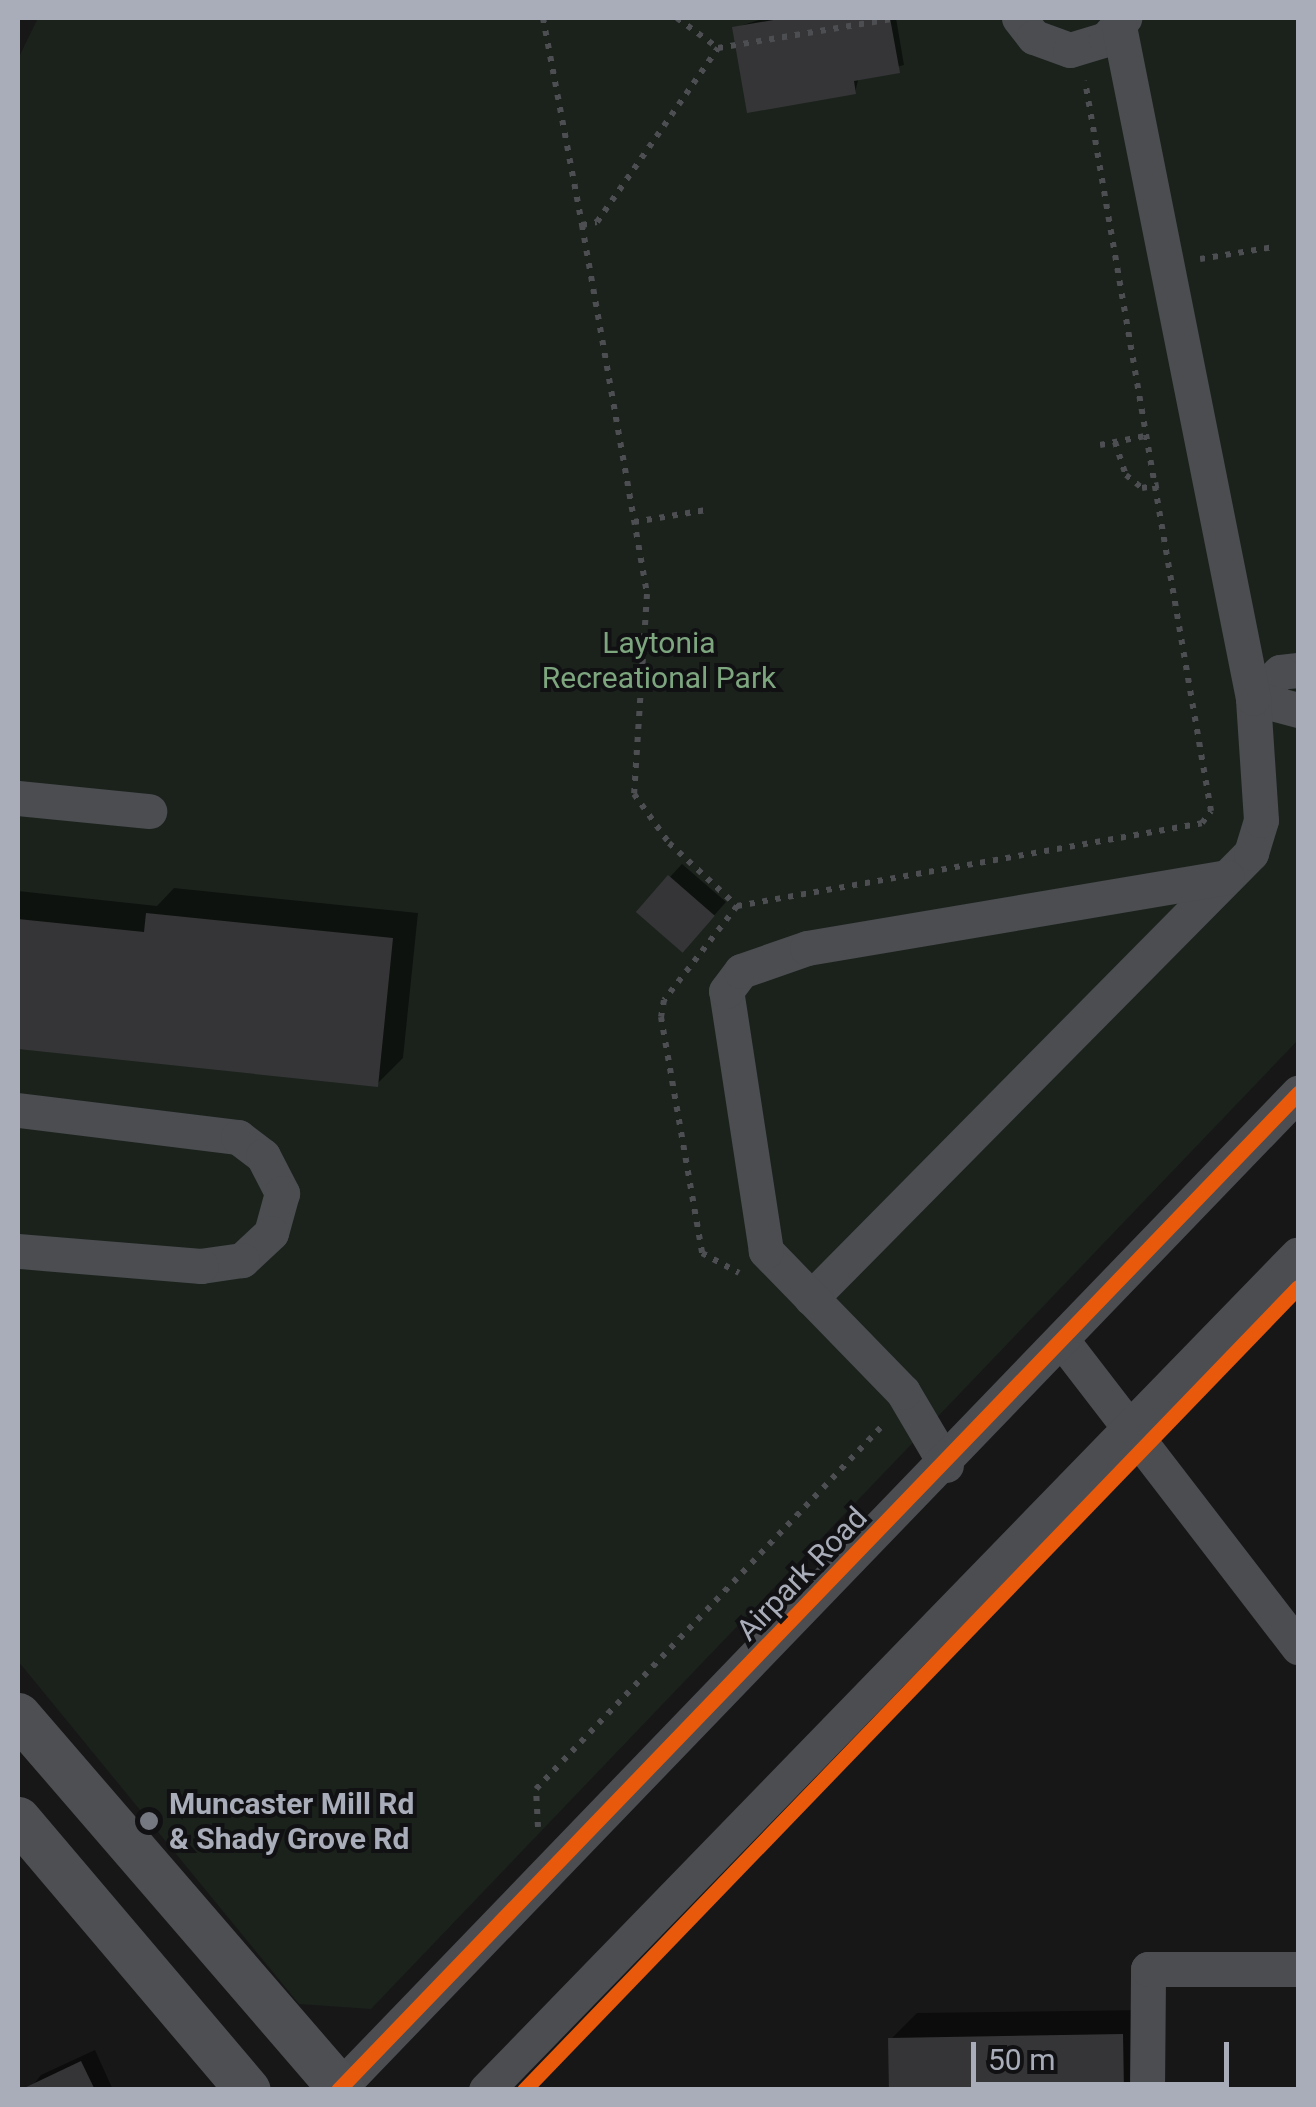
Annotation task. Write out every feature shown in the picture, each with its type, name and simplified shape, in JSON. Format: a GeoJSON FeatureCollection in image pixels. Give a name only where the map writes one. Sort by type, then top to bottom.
{"type":"FeatureCollection","features":[{"type":"Feature","properties":{"kind":"main road"},"geometry":{"type":"LineString","coordinates":[[18,1715],[340,2089]]}},
{"type":"Feature","properties":{"kind":"main road"},"geometry":{"type":"LineString","coordinates":[[18,1820],[248,2090]]}},
{"type":"Feature","properties":{"kind":"street"},"geometry":{"type":"LineString","coordinates":[[812,1298],[1251,853],[1261,820],[1253,698],[1122,22],[1070,50],[1034,37],[1019,18]]}},
{"type":"Feature","properties":{"kind":"street"},"geometry":{"type":"LineString","coordinates":[[1253,698],[1280,672],[1298,670]]}},
{"type":"Feature","properties":{"kind":"street"},"geometry":{"type":"LineString","coordinates":[[1253,698],[1298,710]]}},
{"type":"Feature","properties":{"kind":"street"},"geometry":{"type":"LineString","coordinates":[[18,798],[149,810]]}},
{"type":"Feature","properties":{"kind":"street"},"geometry":{"type":"LineString","coordinates":[[946,1464],[903,1392],[766,1251],[724,1021],[726,990],[741,971],[847,940],[1228,877]]}},
{"type":"Feature","properties":{"kind":"street","name":"Airpark Road"},"geometry":{"type":"LineString","coordinates":[[340,2089],[1064,1342],[1298,1093]]}},
{"type":"Feature","properties":{"kind":"street"},"geometry":{"type":"LineString","coordinates":[[18,1110],[238,1137],[263,1156],[282,1193],[271,1233],[242,1260],[201,1266],[18,1250]]}},
{"type":"Feature","properties":{"kind":"street"},"geometry":{"type":"LineString","coordinates":[[486,2090],[1298,1254]]}},
{"type":"Feature","properties":{"kind":"street"},"geometry":{"type":"LineString","coordinates":[[1064,1342],[1298,1647]]}},
{"type":"Feature","properties":{"kind":"street"},"geometry":{"type":"LineString","coordinates":[[1147,2090],[1148,1969],[1298,1969]]}},
{"type":"Feature","properties":{"kind":"path"},"geometry":{"type":"LineString","coordinates":[[543,18],[634,522],[650,634],[634,794],[669,843],[737,906]]}},
{"type":"Feature","properties":{"kind":"path"},"geometry":{"type":"LineString","coordinates":[[677,18],[718,48],[898,18]]}},
{"type":"Feature","properties":{"kind":"path"},"geometry":{"type":"LineString","coordinates":[[582,225],[597,222],[718,48]]}},
{"type":"Feature","properties":{"kind":"path"},"geometry":{"type":"LineString","coordinates":[[751,1284],[702,1252],[661,1018],[664,1000],[737,906],[1202,823],[1211,810],[1159,485],[1083,69],[1074,70]]}},
{"type":"Feature","properties":{"kind":"path"},"geometry":{"type":"LineString","coordinates":[[1170,264],[1274,247]]}},
{"type":"Feature","properties":{"kind":"path"},"geometry":{"type":"LineString","coordinates":[[1100,445],[1150,435]]}},
{"type":"Feature","properties":{"kind":"path"},"geometry":{"type":"LineString","coordinates":[[1116,442],[1126,474],[1142,488],[1159,485]]}},
{"type":"Feature","properties":{"kind":"path"},"geometry":{"type":"LineString","coordinates":[[634,522],[706,510]]}},
{"type":"Feature","properties":{"kind":"path"},"geometry":{"type":"LineString","coordinates":[[538,1827],[536,1789],[879,1435],[883,1414]]}},
{"type":"Feature","properties":{"kind":"green space","name":"Laytonia Recreational Park"},"geometry":{"type":"Polygon","coordinates":[[[38,18],[1298,18],[1298,1040],[371,2009],[299,2004],[18,1661],[18,59],[38,18]]]}},
{"type":"Feature","properties":{"kind":"building"},"geometry":{"type":"Polygon","coordinates":[[[785,18],[890,18],[900,73],[854,81],[856,94],[747,113],[732,27],[785,18]]]}},
{"type":"Feature","properties":{"kind":"building"},"geometry":{"type":"Polygon","coordinates":[[[668,875],[715,916],[683,953],[636,912],[668,875]]]}},
{"type":"Feature","properties":{"kind":"building"},"geometry":{"type":"Polygon","coordinates":[[[146,913],[393,938],[378,1087],[18,1049],[18,919],[144,932],[146,913]]]}},
{"type":"Feature","properties":{"kind":"building"},"geometry":{"type":"Polygon","coordinates":[[[1123,2034],[1124,2090],[889,2090],[888,2038],[1123,2034]]]}},
{"type":"Feature","properties":{"kind":"building"},"geometry":{"type":"Polygon","coordinates":[[[81,2061],[95,2090],[20,2090],[81,2061]]]}},
{"type":"Feature","properties":{"kind":"cycle path"},"geometry":{"type":"LineString","coordinates":[[338,2090],[1298,1093]]}},
{"type":"Feature","properties":{"kind":"cycle path"},"geometry":{"type":"LineString","coordinates":[[524,2090],[1298,1287]]}},
{"type":"Feature","properties":{"kind":"place","name":"Muncaster Mill Rd & Shady Grove Rd"},"geometry":{"type":"Point","coordinates":[149,1821]}}]}
